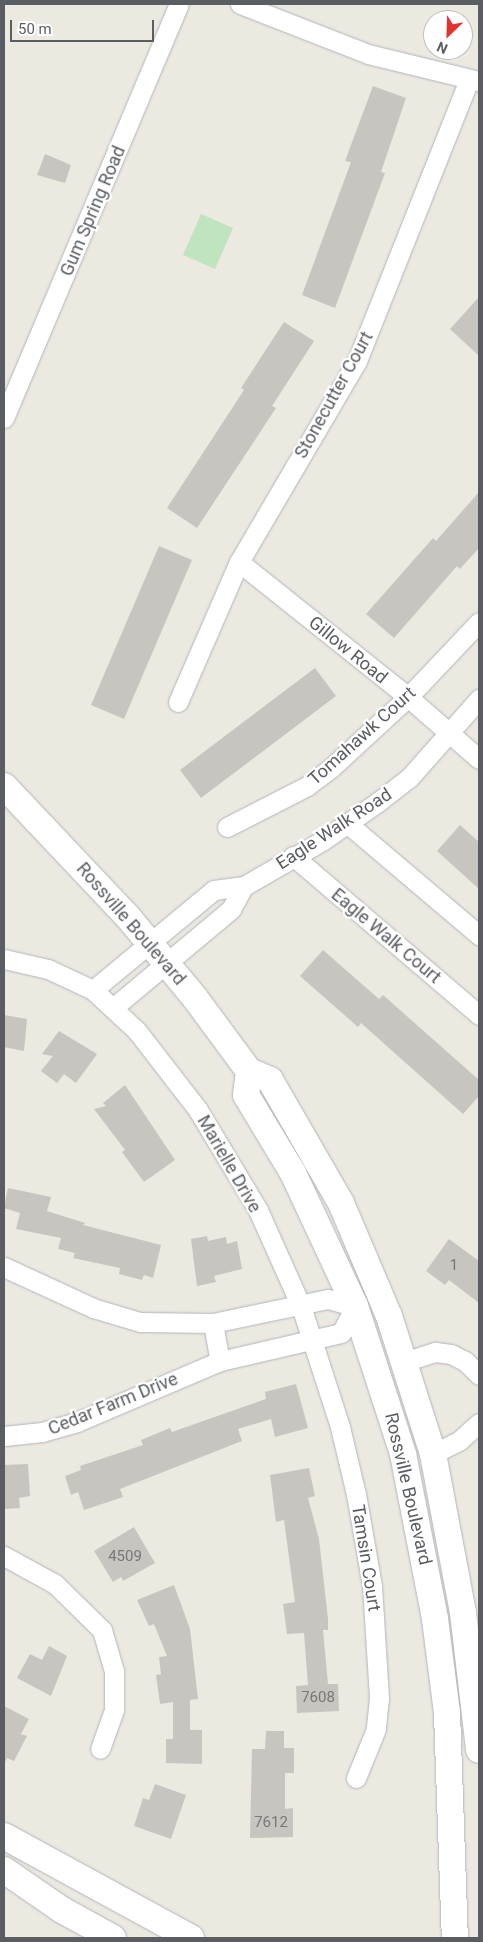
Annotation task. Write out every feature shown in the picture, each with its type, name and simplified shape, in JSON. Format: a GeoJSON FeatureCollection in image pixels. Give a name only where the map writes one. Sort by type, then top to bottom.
{"type":"FeatureCollection","features":[{"type":"Feature","properties":{"kind":"main road","name":"Rossville Boulevard"},"geometry":{"type":"LineString","coordinates":[[4,786],[149,942],[249,1071],[270,1080],[327,1178],[374,1276],[433,1454],[463,1613],[479,1750]]}},
{"type":"Feature","properties":{"kind":"main road","name":"Rossville Boulevard"},"geometry":{"type":"LineString","coordinates":[[249,1071],[246,1095],[297,1181],[355,1306],[403,1454],[435,1619],[447,1723],[455,1938]]}},
{"type":"Feature","properties":{"kind":"main road"},"geometry":{"type":"LineString","coordinates":[[4,1836],[191,1938]]}},
{"type":"Feature","properties":{"kind":"main road"},"geometry":{"type":"LineString","coordinates":[[4,1870],[62,1910],[113,1938]]}},
{"type":"Feature","properties":{"kind":"street","name":"Gum Spring Road"},"geometry":{"type":"LineString","coordinates":[[4,418],[179,4]]}},
{"type":"Feature","properties":{"kind":"street"},"geometry":{"type":"LineString","coordinates":[[240,4],[368,54],[474,80]]}},
{"type":"Feature","properties":{"kind":"street","name":"Stonecutter Court"},"geometry":{"type":"LineString","coordinates":[[178,702],[238,562],[357,361],[474,80]]}},
{"type":"Feature","properties":{"kind":"street","name":"Gillow Road"},"geometry":{"type":"LineString","coordinates":[[238,562],[408,697],[479,759]]}},
{"type":"Feature","properties":{"kind":"street","name":"Tomahawk Court"},"geometry":{"type":"LineString","coordinates":[[226,827],[307,786],[408,697],[479,622]]}},
{"type":"Feature","properties":{"kind":"street","name":"Eagle Walk Road"},"geometry":{"type":"LineString","coordinates":[[149,942],[214,890],[244,886],[348,824],[409,778],[450,734],[479,699]]}},
{"type":"Feature","properties":{"kind":"street"},"geometry":{"type":"LineString","coordinates":[[348,824],[479,934]]}},
{"type":"Feature","properties":{"kind":"street","name":"Eagle Walk Court"},"geometry":{"type":"LineString","coordinates":[[293,856],[479,1015]]}},
{"type":"Feature","properties":{"kind":"street","name":"Eagle Walk Road"},"geometry":{"type":"LineString","coordinates":[[167,963],[231,909],[244,886]]}},
{"type":"Feature","properties":{"kind":"street"},"geometry":{"type":"LineString","coordinates":[[93,990],[149,942]]}},
{"type":"Feature","properties":{"kind":"street","name":"Marielle Drive"},"geometry":{"type":"LineString","coordinates":[[4,959],[48,969],[93,990],[114,1007],[198,1110],[258,1210],[301,1306],[311,1340]]}},
{"type":"Feature","properties":{"kind":"street"},"geometry":{"type":"LineString","coordinates":[[114,1007],[167,963]]}},
{"type":"Feature","properties":{"kind":"street"},"geometry":{"type":"LineString","coordinates":[[4,1267],[93,1308],[140,1322],[212,1323],[328,1299],[355,1306]]}},
{"type":"Feature","properties":{"kind":"street","name":"Cedar Farm Drive"},"geometry":{"type":"LineString","coordinates":[[4,1436],[42,1432],[77,1422],[220,1361],[340,1333],[355,1306]]}},
{"type":"Feature","properties":{"kind":"street"},"geometry":{"type":"LineString","coordinates":[[212,1323],[220,1361]]}},
{"type":"Feature","properties":{"kind":"street","name":"Tamsin Court"},"geometry":{"type":"LineString","coordinates":[[311,1340],[340,1427],[356,1494],[375,1620],[379,1698],[376,1729],[356,1778]]}},
{"type":"Feature","properties":{"kind":"street"},"geometry":{"type":"LineString","coordinates":[[404,1362],[435,1352],[450,1354],[465,1360],[479,1375]]}},
{"type":"Feature","properties":{"kind":"street"},"geometry":{"type":"LineString","coordinates":[[433,1454],[460,1440],[479,1423]]}},
{"type":"Feature","properties":{"kind":"street"},"geometry":{"type":"LineString","coordinates":[[4,1556],[56,1584],[102,1630],[114,1671],[114,1710],[100,1749]]}},
{"type":"Feature","properties":{"kind":"green space"},"geometry":{"type":"Polygon","coordinates":[[[201,214],[233,228],[215,269],[183,255],[201,214]]]}},
{"type":"Feature","properties":{"kind":"building"},"geometry":{"type":"Polygon","coordinates":[[[373,86],[406,98],[381,172],[385,173],[335,308],[302,295],[351,162],[345,161],[373,86]]]}},
{"type":"Feature","properties":{"kind":"building"},"geometry":{"type":"Polygon","coordinates":[[[45,154],[71,165],[65,183],[37,175],[45,154]]]}},
{"type":"Feature","properties":{"kind":"building"},"geometry":{"type":"Polygon","coordinates":[[[479,297],[479,356],[450,329],[479,297]]]}},
{"type":"Feature","properties":{"kind":"building"},"geometry":{"type":"Polygon","coordinates":[[[284,322],[314,341],[272,406],[276,408],[197,528],[167,508],[244,390],[241,388],[284,322]]]}},
{"type":"Feature","properties":{"kind":"building"},"geometry":{"type":"Polygon","coordinates":[[[479,492],[479,548],[460,569],[457,566],[394,638],[366,614],[433,538],[436,541],[479,492]]]}},
{"type":"Feature","properties":{"kind":"building"},"geometry":{"type":"Polygon","coordinates":[[[159,546],[192,560],[124,719],[91,705],[159,546]]]}},
{"type":"Feature","properties":{"kind":"building"},"geometry":{"type":"Polygon","coordinates":[[[315,668],[336,696],[201,798],[180,770],[315,668]]]}},
{"type":"Feature","properties":{"kind":"building"},"geometry":{"type":"Polygon","coordinates":[[[460,825],[479,842],[479,889],[437,851],[460,825]]]}},
{"type":"Feature","properties":{"kind":"building"},"geometry":{"type":"Polygon","coordinates":[[[323,950],[379,999],[383,995],[479,1080],[479,1096],[463,1114],[361,1023],[358,1027],[300,976],[323,950]]]}},
{"type":"Feature","properties":{"kind":"building"},"geometry":{"type":"Polygon","coordinates":[[[4,1015],[27,1019],[24,1051],[4,1047],[4,1015]]]}},
{"type":"Feature","properties":{"kind":"building"},"geometry":{"type":"Polygon","coordinates":[[[59,1031],[97,1054],[76,1083],[64,1074],[57,1083],[41,1071],[53,1056],[42,1054],[59,1031]]]}},
{"type":"Feature","properties":{"kind":"building"},"geometry":{"type":"Polygon","coordinates":[[[125,1085],[175,1160],[144,1182],[122,1152],[125,1150],[94,1109],[106,1106],[103,1103],[125,1085]]]}},
{"type":"Feature","properties":{"kind":"building"},"geometry":{"type":"Polygon","coordinates":[[[8,1188],[51,1197],[47,1211],[85,1223],[83,1225],[161,1245],[153,1278],[144,1275],[142,1280],[119,1274],[120,1268],[73,1258],[75,1253],[58,1249],[61,1238],[16,1229],[20,1213],[4,1208],[8,1188]]]}},
{"type":"Feature","properties":{"kind":"building"},"geometry":{"type":"Polygon","coordinates":[[[207,1236],[208,1241],[226,1237],[227,1244],[237,1241],[242,1269],[214,1276],[216,1282],[197,1286],[191,1239],[207,1236]]]}},
{"type":"Feature","properties":{"kind":"building"},"geometry":{"type":"Polygon","coordinates":[[[449,1239],[479,1261],[479,1303],[449,1280],[445,1285],[426,1271],[449,1239]]]}},
{"type":"Feature","properties":{"kind":"building"},"geometry":{"type":"Polygon","coordinates":[[[296,1384],[308,1428],[275,1437],[271,1419],[238,1429],[242,1441],[120,1489],[123,1497],[84,1510],[78,1492],[71,1495],[65,1476],[81,1470],[80,1466],[143,1445],[141,1440],[170,1428],[172,1432],[266,1399],[265,1392],[296,1384]]]}},
{"type":"Feature","properties":{"kind":"building"},"geometry":{"type":"Polygon","coordinates":[[[28,1464],[30,1496],[19,1498],[20,1508],[4,1509],[4,1465],[28,1464]]]}},
{"type":"Feature","properties":{"kind":"building"},"geometry":{"type":"Polygon","coordinates":[[[309,1468],[315,1496],[308,1498],[319,1539],[328,1619],[328,1630],[323,1630],[328,1684],[338,1684],[339,1711],[297,1713],[296,1686],[308,1685],[304,1633],[287,1634],[283,1604],[295,1602],[284,1520],[276,1522],[270,1475],[309,1468]]]}},
{"type":"Feature","properties":{"kind":"building"},"geometry":{"type":"Polygon","coordinates":[[[134,1527],[155,1563],[123,1581],[121,1577],[113,1582],[94,1551],[134,1527]]]}},
{"type":"Feature","properties":{"kind":"building"},"geometry":{"type":"Polygon","coordinates":[[[174,1585],[190,1629],[198,1699],[190,1700],[190,1730],[202,1730],[202,1764],[166,1763],[166,1739],[173,1739],[173,1702],[160,1704],[156,1675],[161,1674],[159,1657],[167,1656],[154,1624],[149,1626],[137,1600],[174,1585]]]}},
{"type":"Feature","properties":{"kind":"building"},"geometry":{"type":"Polygon","coordinates":[[[49,1646],[67,1656],[51,1696],[17,1678],[30,1654],[42,1660],[49,1646]]]}},
{"type":"Feature","properties":{"kind":"building"},"geometry":{"type":"Polygon","coordinates":[[[4,1706],[29,1719],[21,1734],[27,1736],[14,1761],[7,1758],[4,1764],[4,1706]]]}},
{"type":"Feature","properties":{"kind":"building"},"geometry":{"type":"Polygon","coordinates":[[[266,1731],[284,1731],[284,1748],[294,1748],[294,1773],[285,1773],[285,1809],[293,1808],[293,1837],[250,1838],[252,1749],[265,1749],[266,1731]]]}},
{"type":"Feature","properties":{"kind":"building"},"geometry":{"type":"Polygon","coordinates":[[[155,1784],[186,1795],[171,1839],[134,1826],[143,1798],[149,1800],[155,1784]]]}}]}
